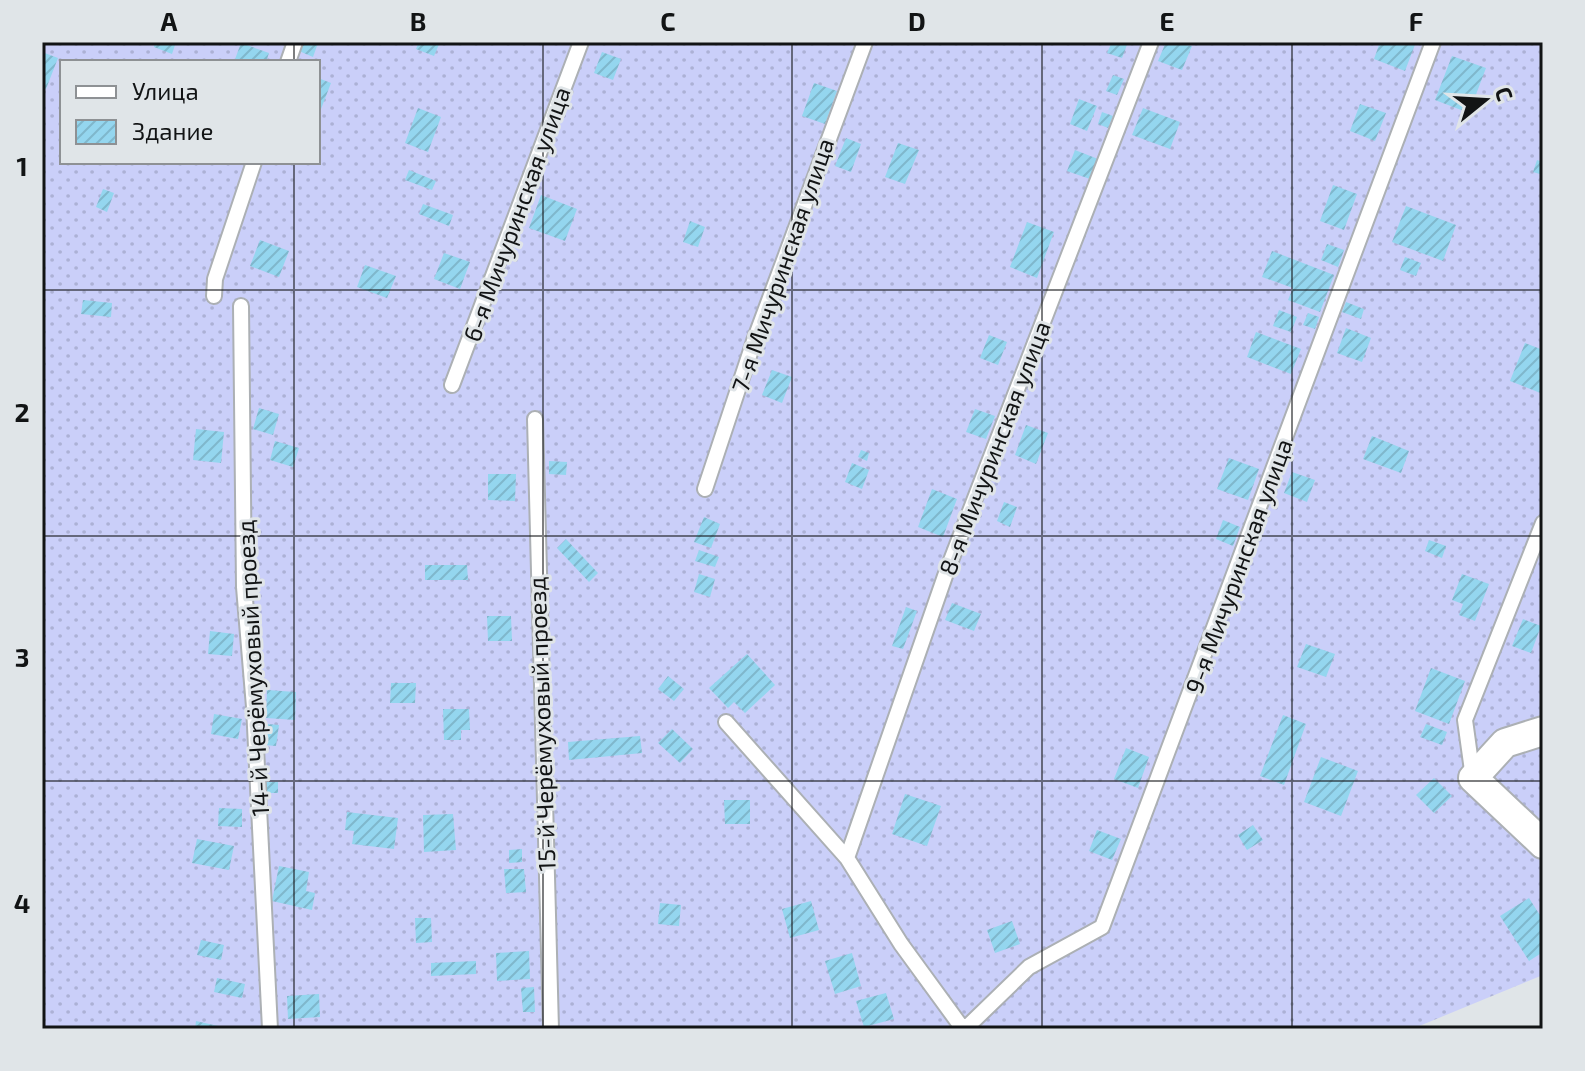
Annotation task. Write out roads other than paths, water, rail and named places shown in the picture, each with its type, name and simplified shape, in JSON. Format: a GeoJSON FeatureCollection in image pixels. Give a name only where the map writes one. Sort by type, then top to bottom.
{"type":"FeatureCollection","features":[{"type":"Feature","properties":{"kind":"street"},"geometry":{"type":"LineString","coordinates":[[1543,731],[1505,743],[1473,778],[1543,844]]}},
{"type":"Feature","properties":{"kind":"lane","name":"6-я Мичуринская улица"},"geometry":{"type":"LineString","coordinates":[[452,385],[581,42]]}},
{"type":"Feature","properties":{"kind":"lane","name":"7-я Мичуринская улица"},"geometry":{"type":"LineString","coordinates":[[705,489],[754,341],[865,42]]}},
{"type":"Feature","properties":{"kind":"lane","name":"8-я Мичуринская улица"},"geometry":{"type":"LineString","coordinates":[[847,858],[945,576],[1151,42]]}},
{"type":"Feature","properties":{"kind":"lane","name":"9-я Мичуринская улица"},"geometry":{"type":"LineString","coordinates":[[964,1029],[1029,967],[1102,927],[1433,42]]}},
{"type":"Feature","properties":{"kind":"lane"},"geometry":{"type":"LineString","coordinates":[[214,296],[215,279],[253,164]]}},
{"type":"Feature","properties":{"kind":"lane","name":"14-й Черёмуховый проезд"},"geometry":{"type":"LineString","coordinates":[[241,306],[244,587],[254,707],[270,1029]]}},
{"type":"Feature","properties":{"kind":"lane","name":"15-й Черёмуховый проезд"},"geometry":{"type":"LineString","coordinates":[[535,419],[551,1029]]}},
{"type":"Feature","properties":{"kind":"lane"},"geometry":{"type":"LineString","coordinates":[[1473,778],[1465,720],[1543,523]]}},
{"type":"Feature","properties":{"kind":"lane"},"geometry":{"type":"LineString","coordinates":[[726,722],[847,858],[901,944],[964,1029]]}}]}
